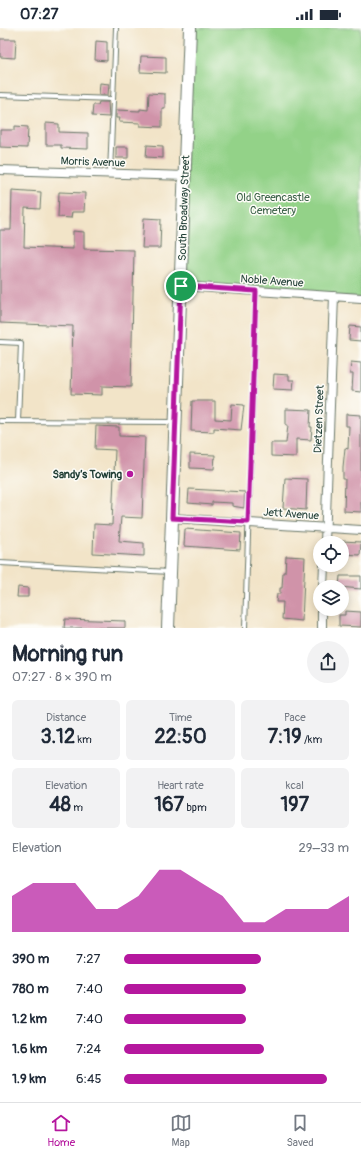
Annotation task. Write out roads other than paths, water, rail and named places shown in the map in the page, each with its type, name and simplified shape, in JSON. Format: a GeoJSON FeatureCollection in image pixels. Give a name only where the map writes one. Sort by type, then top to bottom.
{"type":"FeatureCollection","features":[{"type":"Feature","properties":{"kind":"street","name":"South Broadway Street"},"geometry":{"type":"LineString","coordinates":[[168,628],[186,176],[190,28]]}},
{"type":"Feature","properties":{"kind":"street","name":"Morris Avenue"},"geometry":{"type":"LineString","coordinates":[[0,170],[186,176]]}},
{"type":"Feature","properties":{"kind":"street","name":"Noble Avenue"},"geometry":{"type":"LineString","coordinates":[[181,286],[361,298]]}},
{"type":"Feature","properties":{"kind":"street","name":"Dietzen Street"},"geometry":{"type":"LineString","coordinates":[[326,536],[334,296]]}},
{"type":"Feature","properties":{"kind":"street","name":"Jett Avenue"},"geometry":{"type":"LineString","coordinates":[[172,518],[361,530]]}},
{"type":"Feature","properties":{"kind":"street"},"geometry":{"type":"LineString","coordinates":[[322,616],[322,628]]}},
{"type":"Feature","properties":{"kind":"lane"},"geometry":{"type":"LineString","coordinates":[[110,174],[116,28]]}},
{"type":"Feature","properties":{"kind":"lane"},"geometry":{"type":"LineString","coordinates":[[0,95],[113,99]]}},
{"type":"Feature","properties":{"kind":"lane"},"geometry":{"type":"LineString","coordinates":[[245,628],[256,291]]}},
{"type":"Feature","properties":{"kind":"lane"},"geometry":{"type":"LineString","coordinates":[[0,342],[21,343],[18,421]]}},
{"type":"Feature","properties":{"kind":"lane"},"geometry":{"type":"LineString","coordinates":[[0,420],[176,422]]}},
{"type":"Feature","properties":{"kind":"lane"},"geometry":{"type":"LineString","coordinates":[[0,563],[170,572]]}},
{"type":"Feature","properties":{"kind":"place","name":"Sandy’s Towing"},"geometry":{"type":"Point","coordinates":[130,474]}},
{"type":"Feature","properties":{"kind":"park label","name":"Old Greencastle Cemetery"},"geometry":{"type":"Point","coordinates":[273,203]}}]}
